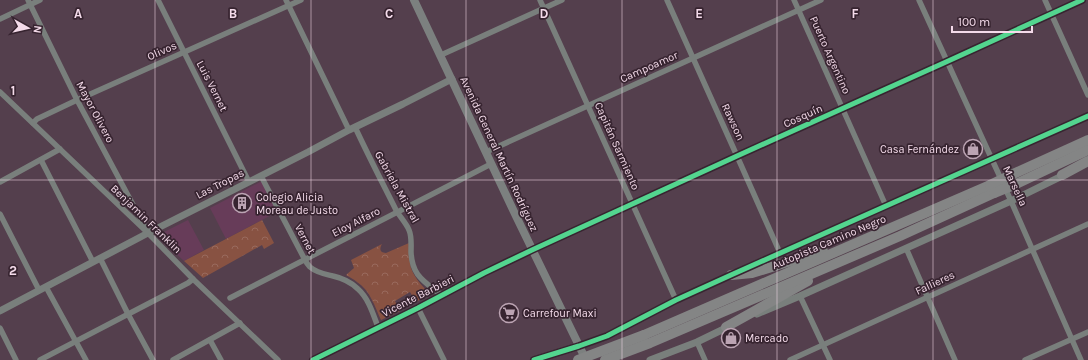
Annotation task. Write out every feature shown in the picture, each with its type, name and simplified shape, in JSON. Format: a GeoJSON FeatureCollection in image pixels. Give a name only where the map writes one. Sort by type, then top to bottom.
{"type":"FeatureCollection","features":[{"type":"Feature","properties":{"kind":"highway","name":"Autopista Camino Negro"},"geometry":{"type":"LineString","coordinates":[[1014,179],[1088,140]]}},
{"type":"Feature","properties":{"kind":"highway","name":"Autopista Camino Negro"},"geometry":{"type":"LineString","coordinates":[[578,360],[645,340],[900,236],[992,189],[1088,150]]}},
{"type":"Feature","properties":{"kind":"highway"},"geometry":{"type":"LineString","coordinates":[[1062,175],[1088,161]]}},
{"type":"Feature","properties":{"kind":"highway","name":"Autopista Camino Negro"},"geometry":{"type":"LineString","coordinates":[[605,360],[645,340],[864,240],[992,189]]}},
{"type":"Feature","properties":{"kind":"highway"},"geometry":{"type":"LineString","coordinates":[[726,327],[813,278],[900,236]]}},
{"type":"Feature","properties":{"kind":"highway"},"geometry":{"type":"LineString","coordinates":[[731,275],[752,273],[864,240]]}},
{"type":"Feature","properties":{"kind":"main road","name":"Avenida General Martín Rodríguez"},"geometry":{"type":"LineString","coordinates":[[414,0],[532,250],[586,360]]}},
{"type":"Feature","properties":{"kind":"street"},"geometry":{"type":"LineString","coordinates":[[0,19],[29,2],[40,0]]}},
{"type":"Feature","properties":{"kind":"street","name":"Luis Vernet"},"geometry":{"type":"LineString","coordinates":[[158,0],[249,182]]}},
{"type":"Feature","properties":{"kind":"street","name":"Olivos"},"geometry":{"type":"LineString","coordinates":[[33,123],[77,100],[184,52],[287,3],[301,0]]}},
{"type":"Feature","properties":{"kind":"street","name":"Capitán Sarmiento"},"geometry":{"type":"LineString","coordinates":[[540,0],[676,300]]}},
{"type":"Feature","properties":{"kind":"street"},"geometry":{"type":"LineString","coordinates":[[441,55],[562,0]]}},
{"type":"Feature","properties":{"kind":"street","name":"Rawson"},"geometry":{"type":"LineString","coordinates":[[667,0],[780,253]]}},
{"type":"Feature","properties":{"kind":"street","name":"Puerto Argentino"},"geometry":{"type":"LineString","coordinates":[[794,0],[886,206]]}},
{"type":"Feature","properties":{"kind":"street","name":"Campoamor"},"geometry":{"type":"LineString","coordinates":[[486,152],[821,0]]}},
{"type":"Feature","properties":{"kind":"street","name":"Marsella"},"geometry":{"type":"LineString","coordinates":[[919,0],[946,62],[1011,201],[1081,360]]}},
{"type":"Feature","properties":{"kind":"street"},"geometry":{"type":"LineString","coordinates":[[1045,0],[1088,95]]}},
{"type":"Feature","properties":{"kind":"street","name":"Cosquín"},"geometry":{"type":"LineString","coordinates":[[532,250],[1082,0]]}},
{"type":"Feature","properties":{"kind":"street","name":"Mayor Olivero"},"geometry":{"type":"LineString","coordinates":[[29,2],[77,100],[148,233]]}},
{"type":"Feature","properties":{"kind":"street","name":"Gabriela Mistral"},"geometry":{"type":"LineString","coordinates":[[287,3],[397,212],[410,232],[412,262],[414,268],[421,278],[441,295]]}},
{"type":"Feature","properties":{"kind":"street","name":"Las Tropas"},"geometry":{"type":"LineString","coordinates":[[0,311],[352,128],[452,79]]}},
{"type":"Feature","properties":{"kind":"street","name":"Benjamin Franklin"},"geometry":{"type":"LineString","coordinates":[[0,92],[148,233],[193,279],[278,360]]}},
{"type":"Feature","properties":{"kind":"street"},"geometry":{"type":"LineString","coordinates":[[534,360],[607,336],[676,300],[1088,116]]}},
{"type":"Feature","properties":{"kind":"street"},"geometry":{"type":"LineString","coordinates":[[0,182],[60,149]]}},
{"type":"Feature","properties":{"kind":"street"},"geometry":{"type":"LineString","coordinates":[[41,160],[153,360]]}},
{"type":"Feature","properties":{"kind":"street","name":"Eloy Alfaro"},"geometry":{"type":"LineString","coordinates":[[230,298],[492,164]]}},
{"type":"Feature","properties":{"kind":"street"},"geometry":{"type":"LineString","coordinates":[[650,360],[696,342],[726,327],[800,296],[1011,201],[1062,175],[1088,165]]}},
{"type":"Feature","properties":{"kind":"street","name":"Vernet"},"geometry":{"type":"LineString","coordinates":[[261,176],[310,267],[323,274],[335,276],[358,288],[370,305],[378,327]]}},
{"type":"Feature","properties":{"kind":"street"},"geometry":{"type":"LineString","coordinates":[[0,214],[39,290]]}},
{"type":"Feature","properties":{"kind":"street","name":"Fallieres"},"geometry":{"type":"LineString","coordinates":[[790,360],[1088,224]]}},
{"type":"Feature","properties":{"kind":"street"},"geometry":{"type":"LineString","coordinates":[[906,248],[955,360]]}},
{"type":"Feature","properties":{"kind":"street","name":"Vicente Barbieri"},"geometry":{"type":"LineString","coordinates":[[313,360],[532,250]]}},
{"type":"Feature","properties":{"kind":"street"},"geometry":{"type":"LineString","coordinates":[[40,360],[193,279]]}},
{"type":"Feature","properties":{"kind":"street"},"geometry":{"type":"LineString","coordinates":[[46,286],[86,360]]}},
{"type":"Feature","properties":{"kind":"street"},"geometry":{"type":"LineString","coordinates":[[800,296],[830,360]]}},
{"type":"Feature","properties":{"kind":"street"},"geometry":{"type":"LineString","coordinates":[[418,308],[444,360]]}},
{"type":"Feature","properties":{"kind":"street"},"geometry":{"type":"LineString","coordinates":[[173,360],[240,323]]}},
{"type":"Feature","properties":{"kind":"street"},"geometry":{"type":"LineString","coordinates":[[0,328],[16,360]]}},
{"type":"Feature","properties":{"kind":"street"},"geometry":{"type":"LineString","coordinates":[[1025,360],[1088,332]]}},
{"type":"Feature","properties":{"kind":"street"},"geometry":{"type":"LineString","coordinates":[[210,340],[221,360]]}},
{"type":"Feature","properties":{"kind":"street"},"geometry":{"type":"LineString","coordinates":[[696,342],[705,360]]}},
{"type":"Feature","properties":{"kind":"shaded area"},"geometry":{"type":"Polygon","coordinates":[[[262,181],[277,212],[226,239],[210,208],[262,181]]]}},
{"type":"Feature","properties":{"kind":"shaded area"},"geometry":{"type":"Polygon","coordinates":[[[188,220],[204,250],[184,261],[159,238],[158,235],[188,220]]]}},
{"type":"Feature","properties":{"kind":"green space"},"geometry":{"type":"Polygon","coordinates":[[[262,220],[274,243],[264,249],[262,245],[203,278],[184,261],[262,220]]]}},
{"type":"Feature","properties":{"kind":"green space"},"geometry":{"type":"Polygon","coordinates":[[[409,243],[412,272],[424,288],[431,294],[416,302],[410,292],[395,301],[400,311],[381,320],[372,299],[362,285],[346,275],[354,268],[351,260],[382,244],[381,250],[382,252],[386,253],[409,243]]]}},
{"type":"Feature","properties":{"kind":"cycle path"},"geometry":{"type":"LineString","coordinates":[[313,360],[532,250],[1082,0]]}},
{"type":"Feature","properties":{"kind":"cycle path"},"geometry":{"type":"LineString","coordinates":[[534,360],[607,336],[676,300],[1088,116]]}},
{"type":"Feature","properties":{"kind":"place","name":"Casa Fernández"},"geometry":{"type":"Point","coordinates":[973,149]}},
{"type":"Feature","properties":{"kind":"place","name":"Colegio Alicia Moreau de Justo"},"geometry":{"type":"Point","coordinates":[242,203]}},
{"type":"Feature","properties":{"kind":"place","name":"Carrefour Maxi"},"geometry":{"type":"Point","coordinates":[509,313]}},
{"type":"Feature","properties":{"kind":"place","name":"Mercado"},"geometry":{"type":"Point","coordinates":[731,338]}}]}
